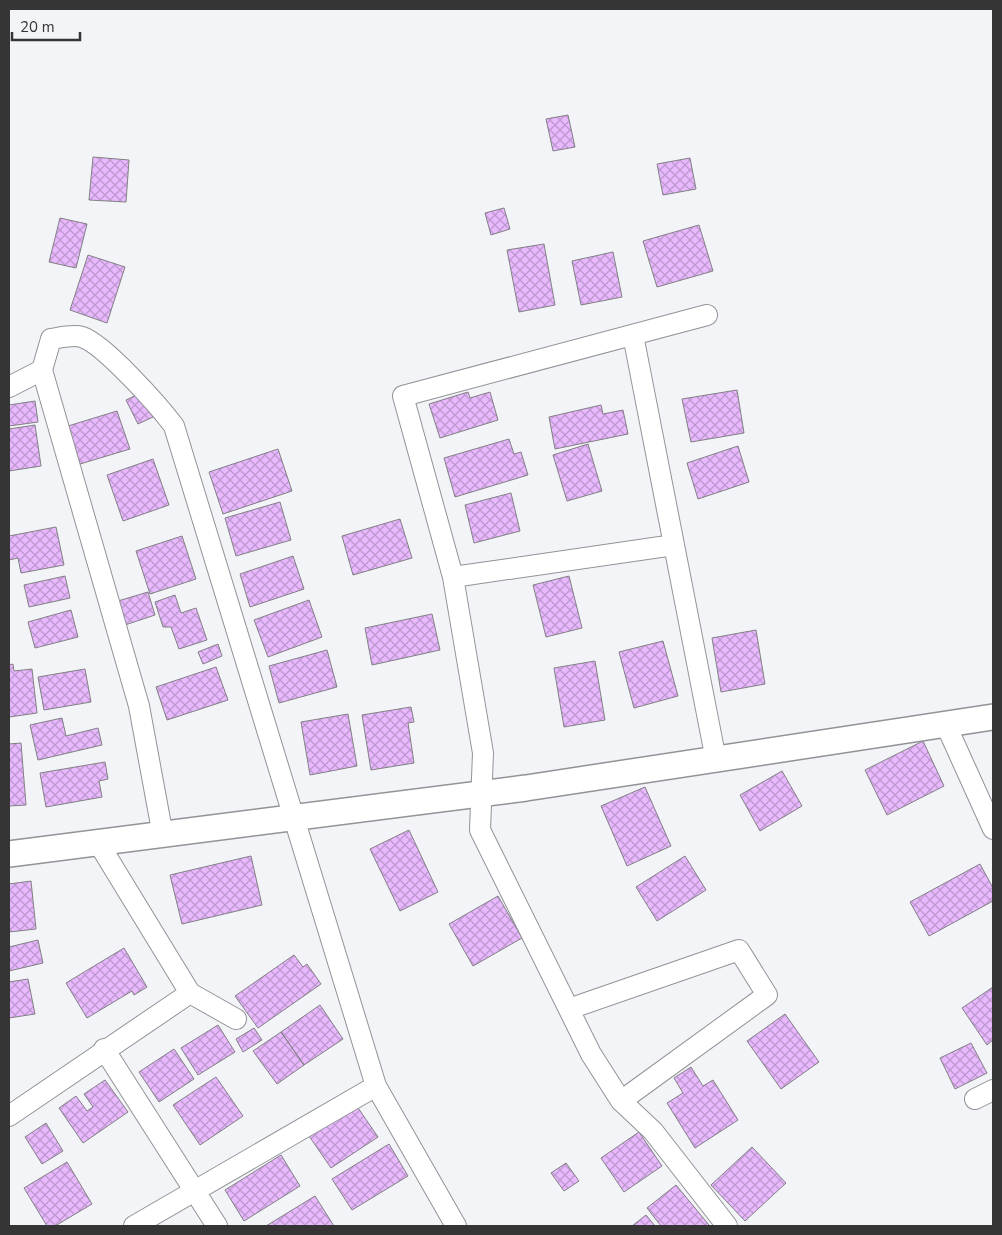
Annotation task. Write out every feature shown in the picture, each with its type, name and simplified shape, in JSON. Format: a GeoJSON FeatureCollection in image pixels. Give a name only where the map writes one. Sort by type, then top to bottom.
{"type":"FeatureCollection","features":[{"type":"Feature","properties":{"kind":"street"},"geometry":{"type":"LineString","coordinates":[[707,315],[403,396],[453,577],[484,753],[480,830],[591,1054],[621,1101],[653,1131],[727,1226]]}},
{"type":"Feature","properties":{"kind":"street"},"geometry":{"type":"LineString","coordinates":[[633,335],[716,760]]}},
{"type":"Feature","properties":{"kind":"street"},"geometry":{"type":"LineString","coordinates":[[163,836],[140,706],[42,370],[51,339],[81,336],[94,344],[146,391],[174,426],[376,1086],[456,1226]]}},
{"type":"Feature","properties":{"kind":"street"},"geometry":{"type":"LineString","coordinates":[[9,387],[42,370]]}},
{"type":"Feature","properties":{"kind":"street"},"geometry":{"type":"LineString","coordinates":[[453,577],[674,545]]}},
{"type":"Feature","properties":{"kind":"street"},"geometry":{"type":"LineString","coordinates":[[9,854],[163,836],[482,794],[993,717]]}},
{"type":"Feature","properties":{"kind":"street"},"geometry":{"type":"LineString","coordinates":[[946,725],[993,829]]}},
{"type":"Feature","properties":{"kind":"street"},"geometry":{"type":"LineString","coordinates":[[99,844],[190,993],[236,1019]]}},
{"type":"Feature","properties":{"kind":"street"},"geometry":{"type":"LineString","coordinates":[[569,1009],[739,950],[767,995],[621,1101]]}},
{"type":"Feature","properties":{"kind":"street"},"geometry":{"type":"LineString","coordinates":[[9,1116],[104,1049],[190,993]]}},
{"type":"Feature","properties":{"kind":"street"},"geometry":{"type":"LineString","coordinates":[[104,1049],[217,1226]]}},
{"type":"Feature","properties":{"kind":"street"},"geometry":{"type":"LineString","coordinates":[[134,1226],[376,1086]]}},
{"type":"Feature","properties":{"kind":"street"},"geometry":{"type":"LineString","coordinates":[[975,1098],[993,1090]]}},
{"type":"Feature","properties":{"kind":"building"},"geometry":{"type":"Polygon","coordinates":[[[568,115],[575,147],[553,151],[546,119],[568,115]]]}},
{"type":"Feature","properties":{"kind":"building"},"geometry":{"type":"Polygon","coordinates":[[[93,157],[129,160],[126,202],[89,200],[93,157]]]}},
{"type":"Feature","properties":{"kind":"building"},"geometry":{"type":"Polygon","coordinates":[[[690,158],[696,189],[663,195],[657,164],[690,158]]]}},
{"type":"Feature","properties":{"kind":"building"},"geometry":{"type":"Polygon","coordinates":[[[504,208],[510,229],[491,235],[485,213],[504,208]]]}},
{"type":"Feature","properties":{"kind":"building"},"geometry":{"type":"Polygon","coordinates":[[[60,218],[87,224],[76,268],[49,262],[60,218]]]}},
{"type":"Feature","properties":{"kind":"building"},"geometry":{"type":"Polygon","coordinates":[[[699,225],[713,271],[657,287],[643,241],[699,225]]]}},
{"type":"Feature","properties":{"kind":"building"},"geometry":{"type":"Polygon","coordinates":[[[544,244],[555,305],[519,312],[507,250],[544,244]]]}},
{"type":"Feature","properties":{"kind":"building"},"geometry":{"type":"Polygon","coordinates":[[[613,252],[622,297],[581,305],[572,261],[613,252]]]}},
{"type":"Feature","properties":{"kind":"building"},"geometry":{"type":"Polygon","coordinates":[[[88,255],[125,267],[107,323],[70,310],[88,255]]]}},
{"type":"Feature","properties":{"kind":"building"},"geometry":{"type":"Polygon","coordinates":[[[737,390],[744,433],[691,442],[682,399],[737,390]]]}},
{"type":"Feature","properties":{"kind":"building"},"geometry":{"type":"Polygon","coordinates":[[[468,392],[470,398],[490,392],[498,420],[440,438],[429,404],[468,392]]]}},
{"type":"Feature","properties":{"kind":"building"},"geometry":{"type":"Polygon","coordinates":[[[141,393],[153,417],[138,424],[126,400],[141,393]]]}},
{"type":"Feature","properties":{"kind":"building"},"geometry":{"type":"Polygon","coordinates":[[[35,401],[38,422],[9,426],[9,405],[35,401]]]}},
{"type":"Feature","properties":{"kind":"building"},"geometry":{"type":"Polygon","coordinates":[[[601,405],[603,414],[623,410],[628,434],[555,449],[549,417],[601,405]]]}},
{"type":"Feature","properties":{"kind":"building"},"geometry":{"type":"Polygon","coordinates":[[[117,411],[130,449],[80,464],[68,426],[117,411]]]}},
{"type":"Feature","properties":{"kind":"building"},"geometry":{"type":"Polygon","coordinates":[[[35,425],[41,466],[9,471],[9,429],[35,425]]]}},
{"type":"Feature","properties":{"kind":"building"},"geometry":{"type":"Polygon","coordinates":[[[509,439],[514,454],[521,452],[528,475],[455,497],[444,458],[509,439]]]}},
{"type":"Feature","properties":{"kind":"building"},"geometry":{"type":"Polygon","coordinates":[[[588,444],[602,491],[567,501],[553,455],[588,444]]]}},
{"type":"Feature","properties":{"kind":"building"},"geometry":{"type":"Polygon","coordinates":[[[738,446],[749,482],[698,499],[687,463],[738,446]]]}},
{"type":"Feature","properties":{"kind":"building"},"geometry":{"type":"Polygon","coordinates":[[[278,449],[292,491],[223,514],[209,472],[278,449]]]}},
{"type":"Feature","properties":{"kind":"building"},"geometry":{"type":"Polygon","coordinates":[[[153,459],[169,505],[123,521],[107,475],[153,459]]]}},
{"type":"Feature","properties":{"kind":"building"},"geometry":{"type":"Polygon","coordinates":[[[511,493],[520,531],[474,543],[465,505],[511,493]]]}},
{"type":"Feature","properties":{"kind":"building"},"geometry":{"type":"Polygon","coordinates":[[[280,502],[291,540],[236,556],[225,518],[280,502]]]}},
{"type":"Feature","properties":{"kind":"building"},"geometry":{"type":"Polygon","coordinates":[[[400,519],[412,558],[353,575],[342,536],[400,519]]]}},
{"type":"Feature","properties":{"kind":"building"},"geometry":{"type":"Polygon","coordinates":[[[56,527],[64,565],[21,573],[18,558],[9,560],[9,536],[56,527]]]}},
{"type":"Feature","properties":{"kind":"building"},"geometry":{"type":"Polygon","coordinates":[[[182,536],[196,579],[150,594],[136,551],[182,536]]]}},
{"type":"Feature","properties":{"kind":"building"},"geometry":{"type":"Polygon","coordinates":[[[293,556],[304,589],[250,607],[240,574],[293,556]]]}},
{"type":"Feature","properties":{"kind":"building"},"geometry":{"type":"Polygon","coordinates":[[[65,576],[70,598],[29,607],[24,585],[65,576]]]}},
{"type":"Feature","properties":{"kind":"building"},"geometry":{"type":"Polygon","coordinates":[[[569,576],[582,628],[546,637],[533,585],[569,576]]]}},
{"type":"Feature","properties":{"kind":"building"},"geometry":{"type":"Polygon","coordinates":[[[148,592],[155,615],[125,625],[118,601],[148,592]]]}},
{"type":"Feature","properties":{"kind":"building"},"geometry":{"type":"Polygon","coordinates":[[[175,595],[181,613],[196,608],[207,640],[179,649],[171,627],[163,627],[155,602],[175,595]]]}},
{"type":"Feature","properties":{"kind":"building"},"geometry":{"type":"Polygon","coordinates":[[[309,600],[322,637],[268,657],[254,620],[309,600]]]}},
{"type":"Feature","properties":{"kind":"building"},"geometry":{"type":"Polygon","coordinates":[[[71,610],[78,637],[35,648],[28,622],[71,610]]]}},
{"type":"Feature","properties":{"kind":"building"},"geometry":{"type":"Polygon","coordinates":[[[432,614],[440,650],[372,665],[365,628],[432,614]]]}},
{"type":"Feature","properties":{"kind":"building"},"geometry":{"type":"Polygon","coordinates":[[[756,630],[765,684],[721,692],[712,638],[756,630]]]}},
{"type":"Feature","properties":{"kind":"building"},"geometry":{"type":"Polygon","coordinates":[[[663,641],[678,696],[634,708],[619,652],[663,641]]]}},
{"type":"Feature","properties":{"kind":"building"},"geometry":{"type":"Polygon","coordinates":[[[218,644],[222,656],[203,664],[198,652],[218,644]]]}},
{"type":"Feature","properties":{"kind":"building"},"geometry":{"type":"Polygon","coordinates":[[[327,650],[337,687],[279,703],[269,666],[327,650]]]}},
{"type":"Feature","properties":{"kind":"building"},"geometry":{"type":"Polygon","coordinates":[[[595,661],[605,720],[564,727],[554,668],[595,661]]]}},
{"type":"Feature","properties":{"kind":"building"},"geometry":{"type":"Polygon","coordinates":[[[13,664],[14,671],[32,669],[37,713],[9,717],[9,665],[13,664]]]}},
{"type":"Feature","properties":{"kind":"building"},"geometry":{"type":"Polygon","coordinates":[[[216,667],[228,700],[167,720],[156,687],[216,667]]]}},
{"type":"Feature","properties":{"kind":"building"},"geometry":{"type":"Polygon","coordinates":[[[85,669],[91,702],[44,710],[38,677],[85,669]]]}},
{"type":"Feature","properties":{"kind":"building"},"geometry":{"type":"Polygon","coordinates":[[[411,707],[414,722],[408,723],[414,763],[371,770],[362,715],[411,707]]]}},
{"type":"Feature","properties":{"kind":"building"},"geometry":{"type":"Polygon","coordinates":[[[348,714],[357,766],[310,775],[301,722],[348,714]]]}},
{"type":"Feature","properties":{"kind":"building"},"geometry":{"type":"Polygon","coordinates":[[[62,718],[66,736],[98,728],[102,745],[38,760],[30,725],[62,718]]]}},
{"type":"Feature","properties":{"kind":"building"},"geometry":{"type":"Polygon","coordinates":[[[923,741],[944,786],[887,815],[865,770],[923,741]]]}},
{"type":"Feature","properties":{"kind":"building"},"geometry":{"type":"Polygon","coordinates":[[[21,743],[26,805],[9,806],[9,744],[21,743]]]}},
{"type":"Feature","properties":{"kind":"building"},"geometry":{"type":"Polygon","coordinates":[[[105,762],[108,779],[99,781],[102,797],[46,807],[40,773],[105,762]]]}},
{"type":"Feature","properties":{"kind":"building"},"geometry":{"type":"Polygon","coordinates":[[[782,771],[802,806],[760,831],[740,795],[782,771]]]}},
{"type":"Feature","properties":{"kind":"building"},"geometry":{"type":"Polygon","coordinates":[[[645,787],[671,846],[627,866],[601,806],[645,787]]]}},
{"type":"Feature","properties":{"kind":"building"},"geometry":{"type":"Polygon","coordinates":[[[409,830],[438,892],[400,911],[370,849],[409,830]]]}},
{"type":"Feature","properties":{"kind":"building"},"geometry":{"type":"Polygon","coordinates":[[[251,856],[262,905],[182,924],[170,875],[251,856]]]}},
{"type":"Feature","properties":{"kind":"building"},"geometry":{"type":"Polygon","coordinates":[[[685,856],[706,890],[657,921],[636,887],[685,856]]]}},
{"type":"Feature","properties":{"kind":"building"},"geometry":{"type":"Polygon","coordinates":[[[980,864],[993,888],[993,901],[929,936],[910,902],[980,864]]]}},
{"type":"Feature","properties":{"kind":"building"},"geometry":{"type":"Polygon","coordinates":[[[31,881],[36,929],[9,932],[9,884],[31,881]]]}},
{"type":"Feature","properties":{"kind":"building"},"geometry":{"type":"Polygon","coordinates":[[[498,896],[522,938],[473,966],[449,924],[498,896]]]}},
{"type":"Feature","properties":{"kind":"building"},"geometry":{"type":"Polygon","coordinates":[[[38,940],[43,963],[9,971],[9,947],[38,940]]]}},
{"type":"Feature","properties":{"kind":"building"},"geometry":{"type":"Polygon","coordinates":[[[124,948],[147,987],[134,995],[132,991],[87,1018],[66,983],[124,948]]]}},
{"type":"Feature","properties":{"kind":"building"},"geometry":{"type":"Polygon","coordinates":[[[294,955],[303,967],[307,964],[321,984],[258,1028],[235,996],[294,955]]]}},
{"type":"Feature","properties":{"kind":"building"},"geometry":{"type":"Polygon","coordinates":[[[28,979],[35,1014],[9,1018],[9,982],[28,979]]]}},
{"type":"Feature","properties":{"kind":"building"},"geometry":{"type":"Polygon","coordinates":[[[993,987],[993,1040],[987,1045],[962,1008],[993,987]]]}},
{"type":"Feature","properties":{"kind":"building"},"geometry":{"type":"Polygon","coordinates":[[[320,1005],[343,1039],[304,1065],[281,1032],[320,1005]]]}},
{"type":"Feature","properties":{"kind":"building"},"geometry":{"type":"Polygon","coordinates":[[[785,1014],[819,1062],[781,1089],[747,1041],[785,1014]]]}},
{"type":"Feature","properties":{"kind":"building"},"geometry":{"type":"Polygon","coordinates":[[[218,1025],[235,1052],[198,1075],[181,1048],[218,1025]]]}},
{"type":"Feature","properties":{"kind":"building"},"geometry":{"type":"Polygon","coordinates":[[[254,1028],[262,1040],[243,1052],[236,1039],[254,1028]]]}},
{"type":"Feature","properties":{"kind":"building"},"geometry":{"type":"Polygon","coordinates":[[[281,1032],[304,1065],[277,1084],[253,1051],[281,1032]]]}},
{"type":"Feature","properties":{"kind":"building"},"geometry":{"type":"Polygon","coordinates":[[[971,1043],[987,1073],[955,1089],[940,1058],[971,1043]]]}},
{"type":"Feature","properties":{"kind":"building"},"geometry":{"type":"Polygon","coordinates":[[[174,1049],[194,1079],[159,1102],[139,1072],[174,1049]]]}},
{"type":"Feature","properties":{"kind":"building"},"geometry":{"type":"Polygon","coordinates":[[[691,1067],[703,1086],[713,1080],[738,1120],[695,1148],[667,1103],[683,1093],[674,1078],[691,1067]]]}},
{"type":"Feature","properties":{"kind":"building"},"geometry":{"type":"Polygon","coordinates":[[[216,1077],[243,1116],[200,1145],[173,1105],[216,1077]]]}},
{"type":"Feature","properties":{"kind":"building"},"geometry":{"type":"Polygon","coordinates":[[[105,1080],[128,1112],[83,1143],[59,1108],[76,1096],[87,1111],[93,1107],[84,1094],[105,1080]]]}},
{"type":"Feature","properties":{"kind":"building"},"geometry":{"type":"Polygon","coordinates":[[[354,1102],[378,1137],[331,1168],[307,1133],[354,1102]]]}},
{"type":"Feature","properties":{"kind":"building"},"geometry":{"type":"Polygon","coordinates":[[[46,1123],[63,1151],[42,1164],[25,1137],[46,1123]]]}},
{"type":"Feature","properties":{"kind":"building"},"geometry":{"type":"Polygon","coordinates":[[[639,1132],[662,1166],[624,1192],[601,1158],[639,1132]]]}},
{"type":"Feature","properties":{"kind":"building"},"geometry":{"type":"Polygon","coordinates":[[[389,1144],[408,1176],[352,1210],[332,1179],[389,1144]]]}},
{"type":"Feature","properties":{"kind":"building"},"geometry":{"type":"Polygon","coordinates":[[[752,1147],[786,1183],[745,1221],[711,1185],[752,1147]]]}},
{"type":"Feature","properties":{"kind":"building"},"geometry":{"type":"Polygon","coordinates":[[[281,1155],[300,1186],[244,1221],[225,1190],[281,1155]]]}},
{"type":"Feature","properties":{"kind":"building"},"geometry":{"type":"Polygon","coordinates":[[[67,1162],[92,1204],[55,1226],[47,1226],[24,1188],[67,1162]]]}},
{"type":"Feature","properties":{"kind":"building"},"geometry":{"type":"Polygon","coordinates":[[[566,1163],[579,1181],[564,1191],[551,1173],[566,1163]]]}},
{"type":"Feature","properties":{"kind":"building"},"geometry":{"type":"Polygon","coordinates":[[[676,1185],[708,1226],[661,1226],[647,1208],[676,1185]]]}},
{"type":"Feature","properties":{"kind":"building"},"geometry":{"type":"Polygon","coordinates":[[[315,1196],[334,1226],[266,1226],[315,1196]]]}},
{"type":"Feature","properties":{"kind":"building"},"geometry":{"type":"Polygon","coordinates":[[[646,1215],[655,1226],[632,1226],[646,1215]]]}}]}
